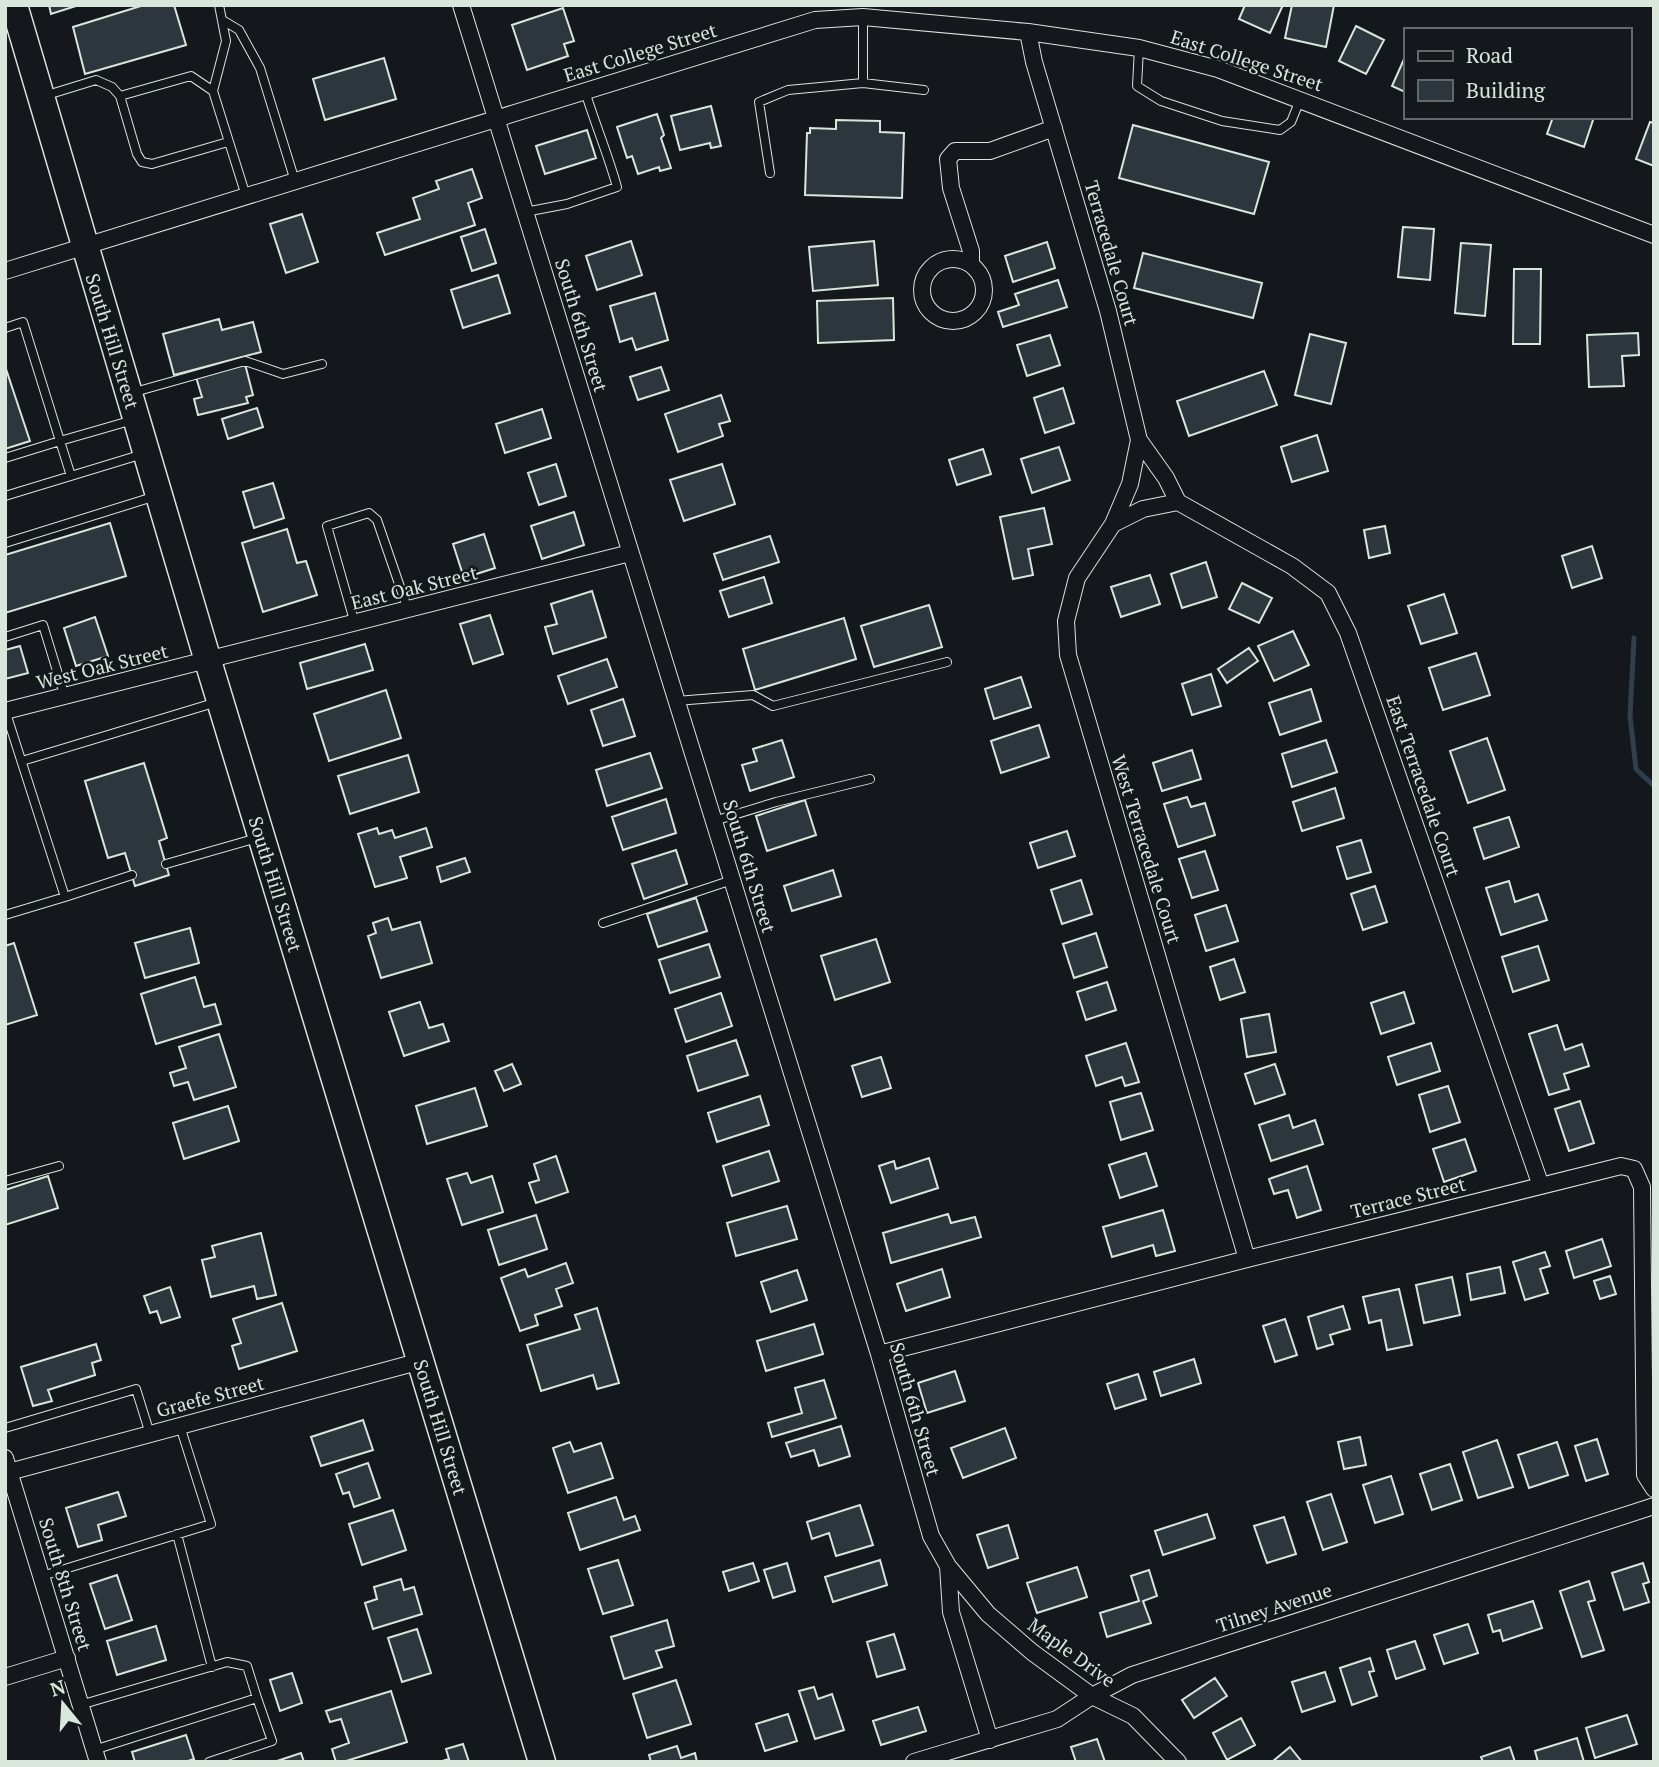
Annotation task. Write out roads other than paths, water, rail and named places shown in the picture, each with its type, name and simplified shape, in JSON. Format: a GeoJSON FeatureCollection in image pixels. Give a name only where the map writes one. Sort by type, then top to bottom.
{"type":"FeatureCollection","features":[{"type":"Feature","properties":{"kind":"main road","name":"South Hill Street"},"geometry":{"type":"LineString","coordinates":[[14,5],[220,701],[542,1762]]}},
{"type":"Feature","properties":{"kind":"street","name":"South 6th Street"},"geometry":{"type":"LineString","coordinates":[[461,5],[879,1354],[931,1536],[948,1566],[951,1612],[990,1740]]}},
{"type":"Feature","properties":{"kind":"street","name":"East College Street"},"geometry":{"type":"LineString","coordinates":[[5,271],[815,20],[863,11],[1139,48],[1219,69],[1654,235]]}},
{"type":"Feature","properties":{"kind":"street","name":"Terracedale Court"},"geometry":{"type":"LineString","coordinates":[[1028,32],[1108,311],[1139,440],[1166,478],[1178,502]]}},
{"type":"Feature","properties":{"kind":"street"},"geometry":{"type":"LineString","coordinates":[[971,264],[971,251],[951,188],[947,159],[955,151],[990,151],[1054,128]]}},
{"type":"Feature","properties":{"kind":"street","name":"West Terracedale Court"},"geometry":{"type":"LineString","coordinates":[[1139,440],[1130,484],[1113,524],[1077,578],[1066,621],[1068,655],[1247,1259]]}},
{"type":"Feature","properties":{"kind":"street"},"geometry":{"type":"LineString","coordinates":[[1113,524],[1143,509],[1178,502]]}},
{"type":"Feature","properties":{"kind":"street","name":"East Terracedale Court"},"geometry":{"type":"LineString","coordinates":[[1178,502],[1292,566],[1328,593],[1348,633],[1541,1186]]}},
{"type":"Feature","properties":{"kind":"street","name":"East Oak Street"},"geometry":{"type":"LineString","coordinates":[[208,661],[631,553]]}},
{"type":"Feature","properties":{"kind":"street","name":"West Oak Street"},"geometry":{"type":"LineString","coordinates":[[5,711],[208,661]]}},
{"type":"Feature","properties":{"kind":"street","name":"Terrace Street"},"geometry":{"type":"LineString","coordinates":[[879,1354],[1621,1166],[1634,1169],[1642,1187],[1645,1475],[1654,1489]]}},
{"type":"Feature","properties":{"kind":"street","name":"Graefe Street"},"geometry":{"type":"LineString","coordinates":[[7,1465],[150,1434],[421,1361]]}},
{"type":"Feature","properties":{"kind":"street","name":"South 8th Street"},"geometry":{"type":"LineString","coordinates":[[7,1465],[96,1756]]}},
{"type":"Feature","properties":{"kind":"street","name":"Tilney Avenue"},"geometry":{"type":"LineString","coordinates":[[914,1762],[956,1756],[990,1740],[1057,1719],[1092,1696],[1132,1675],[1654,1506]]}},
{"type":"Feature","properties":{"kind":"street","name":"Maple Drive"},"geometry":{"type":"LineString","coordinates":[[948,1566],[988,1614],[1032,1652],[1092,1696],[1133,1716],[1178,1762]]}},
{"type":"Feature","properties":{"kind":"street"},"geometry":{"type":"LineString","coordinates":[[5,1677],[66,1658]]}},
{"type":"Feature","properties":{"kind":"lane"},"geometry":{"type":"LineString","coordinates":[[219,5],[226,41],[213,91],[246,196]]}},
{"type":"Feature","properties":{"kind":"lane"},"geometry":{"type":"LineString","coordinates":[[863,11],[863,83]]}},
{"type":"Feature","properties":{"kind":"lane"},"geometry":{"type":"LineString","coordinates":[[224,21],[239,30],[260,68],[295,181]]}},
{"type":"Feature","properties":{"kind":"lane"},"geometry":{"type":"LineString","coordinates":[[1139,48],[1137,86],[1161,102],[1222,121],[1280,130],[1291,122],[1300,99]]}},
{"type":"Feature","properties":{"kind":"lane"},"geometry":{"type":"LineString","coordinates":[[120,96],[191,76],[213,91]]}},
{"type":"Feature","properties":{"kind":"lane"},"geometry":{"type":"LineString","coordinates":[[41,96],[96,80],[112,87],[120,96],[136,153],[142,162],[152,164],[228,142]]}},
{"type":"Feature","properties":{"kind":"lane"},"geometry":{"type":"LineString","coordinates":[[770,173],[759,102],[788,90],[863,83],[924,90]]}},
{"type":"Feature","properties":{"kind":"lane"},"geometry":{"type":"LineString","coordinates":[[525,212],[567,204],[617,187],[585,91]]}},
{"type":"Feature","properties":{"kind":"lane"},"geometry":{"type":"LineString","coordinates":[[5,328],[23,322],[71,476]]}},
{"type":"Feature","properties":{"kind":"lane"},"geometry":{"type":"LineString","coordinates":[[128,393],[245,361],[283,374],[322,364]]}},
{"type":"Feature","properties":{"kind":"lane"},"geometry":{"type":"LineString","coordinates":[[5,458],[136,419]]}},
{"type":"Feature","properties":{"kind":"lane"},"geometry":{"type":"LineString","coordinates":[[5,496],[146,454]]}},
{"type":"Feature","properties":{"kind":"lane"},"geometry":{"type":"LineString","coordinates":[[5,543],[159,495]]}},
{"type":"Feature","properties":{"kind":"lane"},"geometry":{"type":"LineString","coordinates":[[355,624],[327,526],[369,513],[377,520],[408,610]]}},
{"type":"Feature","properties":{"kind":"lane"},"geometry":{"type":"LineString","coordinates":[[5,636],[43,625],[65,697]]}},
{"type":"Feature","properties":{"kind":"lane"},"geometry":{"type":"LineString","coordinates":[[676,701],[753,695],[774,706],[947,662]]}},
{"type":"Feature","properties":{"kind":"lane"},"geometry":{"type":"LineString","coordinates":[[22,761],[220,701]]}},
{"type":"Feature","properties":{"kind":"lane"},"geometry":{"type":"LineString","coordinates":[[5,711],[65,897]]}},
{"type":"Feature","properties":{"kind":"lane"},"geometry":{"type":"LineString","coordinates":[[714,821],[776,802],[870,779]]}},
{"type":"Feature","properties":{"kind":"lane"},"geometry":{"type":"LineString","coordinates":[[166,864],[261,836]]}},
{"type":"Feature","properties":{"kind":"lane"},"geometry":{"type":"LineString","coordinates":[[5,915],[132,875]]}},
{"type":"Feature","properties":{"kind":"lane"},"geometry":{"type":"LineString","coordinates":[[603,923],[732,880]]}},
{"type":"Feature","properties":{"kind":"lane"},"geometry":{"type":"LineString","coordinates":[[5,1181],[59,1166]]}},
{"type":"Feature","properties":{"kind":"lane"},"geometry":{"type":"LineString","coordinates":[[5,1428],[136,1389],[150,1434]]}},
{"type":"Feature","properties":{"kind":"lane"},"geometry":{"type":"LineString","coordinates":[[42,1576],[211,1524],[180,1426]]}},
{"type":"Feature","properties":{"kind":"lane"},"geometry":{"type":"LineString","coordinates":[[177,1534],[212,1667]]}},
{"type":"Feature","properties":{"kind":"lane"},"geometry":{"type":"LineString","coordinates":[[80,1705],[227,1662],[247,1666],[272,1741],[209,1762]]}},
{"type":"Feature","properties":{"kind":"lane"},"geometry":{"type":"LineString","coordinates":[[96,1756],[257,1698]]}},
{"type":"Feature","properties":{"kind":"waterway"},"geometry":{"type":"LineString","coordinates":[[1634,638],[1630,716],[1636,769],[1654,786]]}}]}
